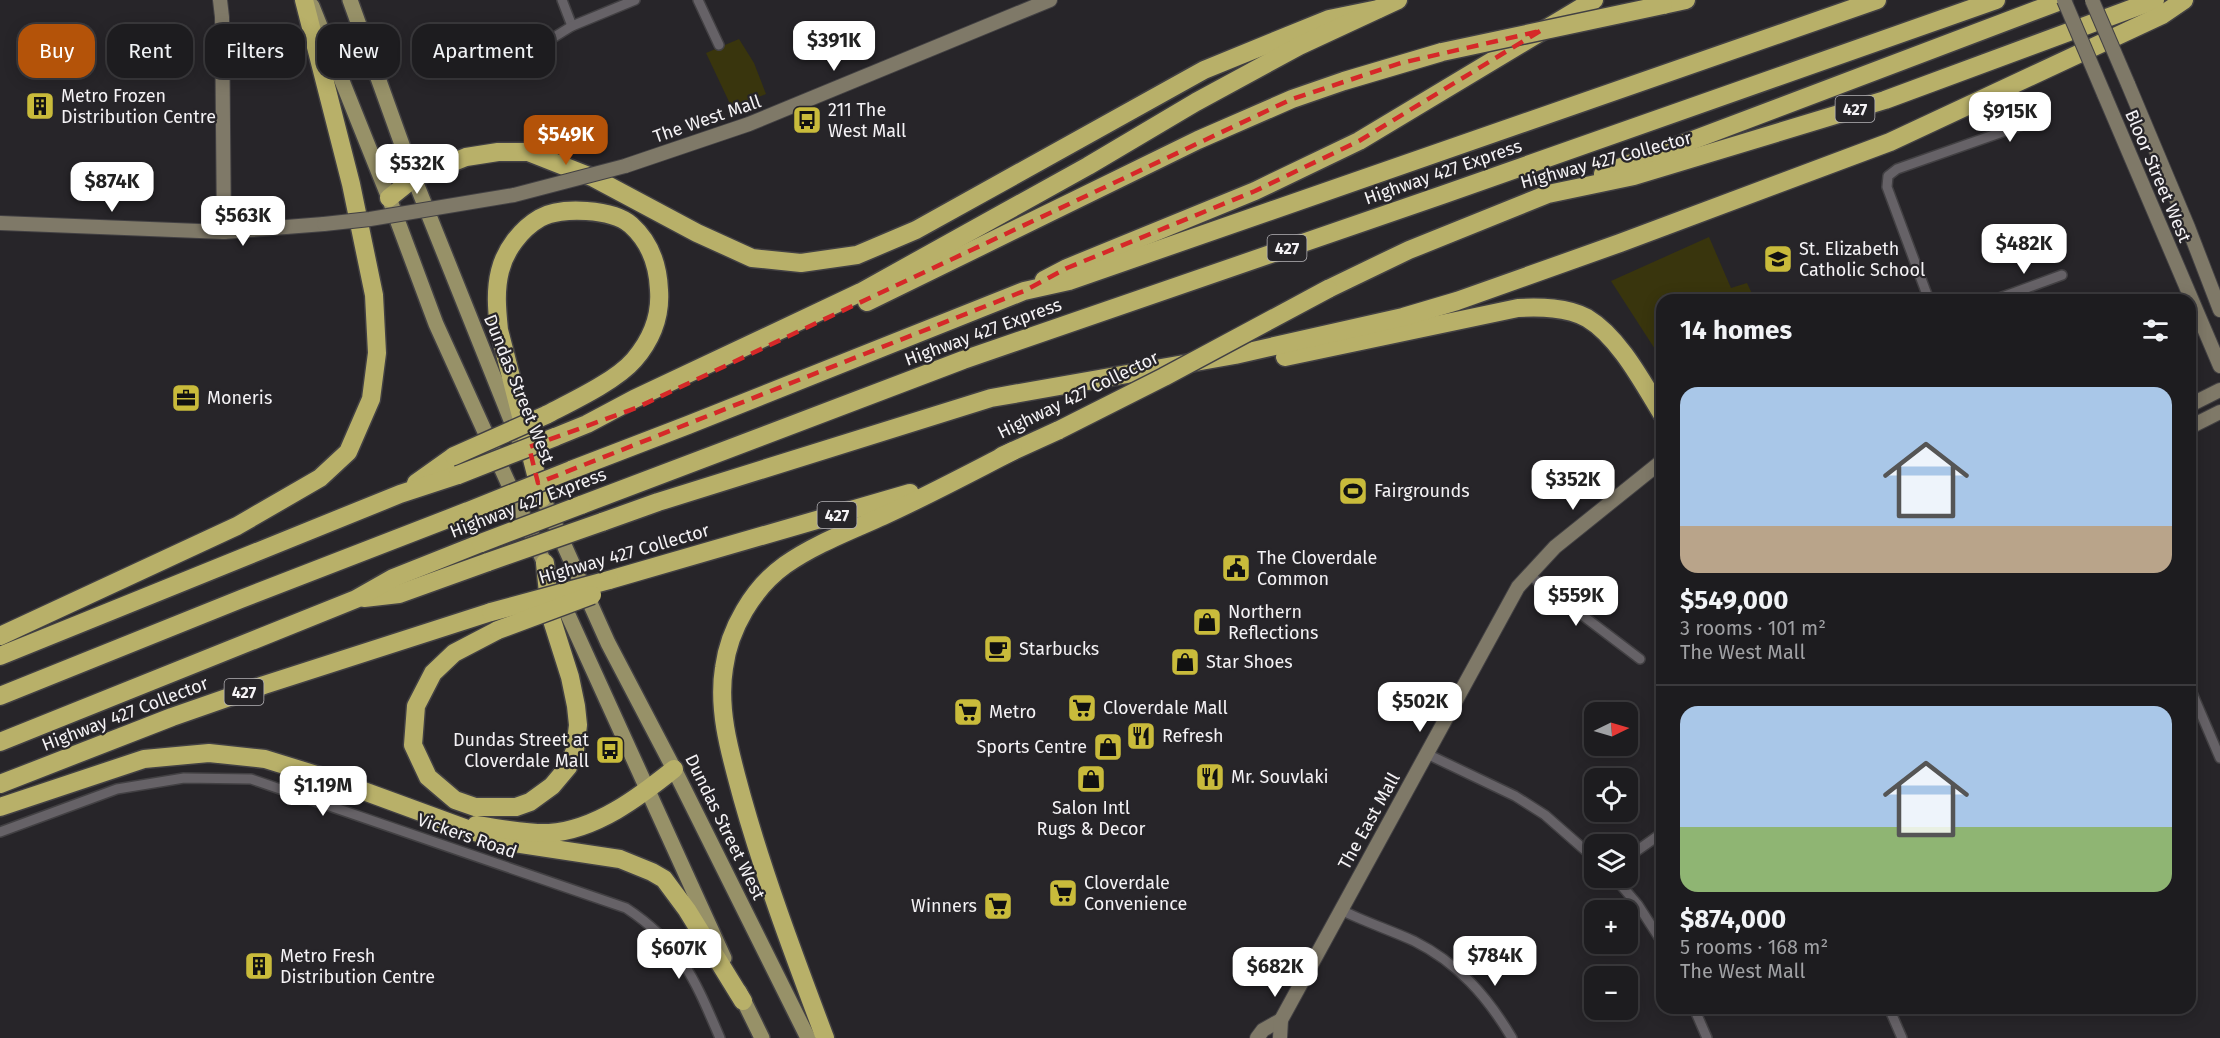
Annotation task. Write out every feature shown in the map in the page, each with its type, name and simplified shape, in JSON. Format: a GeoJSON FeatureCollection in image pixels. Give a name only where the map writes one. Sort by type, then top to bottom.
{"type":"FeatureCollection","features":[{"type":"Feature","properties":{"kind":"highway"},"geometry":{"type":"LineString","coordinates":[[0,636],[237,526],[320,478],[348,452],[371,399],[377,353],[374,296],[351,184],[304,0]]}},
{"type":"Feature","properties":{"kind":"highway"},"geometry":{"type":"LineString","coordinates":[[587,424],[634,399],[861,292],[1088,166],[1196,102],[1299,46],[1398,0]]}},
{"type":"Feature","properties":{"kind":"highway"},"geometry":{"type":"LineString","coordinates":[[1024,291],[1067,268],[1255,191],[1359,141],[1594,0]]}},
{"type":"Feature","properties":{"kind":"highway"},"geometry":{"type":"LineString","coordinates":[[0,656],[400,494],[636,408],[853,309],[1198,140],[1292,99],[1442,52],[1686,0]]}},
{"type":"Feature","properties":{"kind":"highway","name":"Highway 427 Express"},"geometry":{"type":"LineString","coordinates":[[0,696],[230,603],[688,425],[1024,291],[1091,274],[1877,0]]}},
{"type":"Feature","properties":{"kind":"highway","name":"Highway 427 Express"},"geometry":{"type":"LineString","coordinates":[[0,742],[356,599],[393,578],[481,543],[963,360],[1996,0]]}},
{"type":"Feature","properties":{"kind":"highway"},"geometry":{"type":"LineString","coordinates":[[1548,194],[2064,0]]}},
{"type":"Feature","properties":{"kind":"highway","name":"Highway 427 Collector"},"geometry":{"type":"LineString","coordinates":[[0,783],[254,688],[491,612],[609,584],[657,567],[916,492],[1059,430],[1164,377],[1328,289],[1419,246],[1548,194],[1634,176],[1885,100],[2155,0]]}},
{"type":"Feature","properties":{"kind":"highway"},"geometry":{"type":"LineString","coordinates":[[356,599],[399,594],[658,502],[991,398],[1235,355],[1403,317],[1457,301],[1890,142],[2162,15],[2184,0]]}},
{"type":"Feature","properties":{"kind":"highway"},"geometry":{"type":"LineString","coordinates":[[389,198],[414,178],[466,157],[498,152],[528,153],[594,178],[697,233],[752,258],[801,263],[857,255],[916,230],[1204,70],[1329,19],[1378,9]]}},
{"type":"Feature","properties":{"kind":"highway"},"geometry":{"type":"LineString","coordinates":[[400,494],[454,456],[546,415],[597,388],[633,362],[651,335],[660,309],[659,281],[652,251],[630,224],[601,211],[567,211],[541,217],[516,238],[503,262],[498,280],[496,303],[500,330],[542,498]]}},
{"type":"Feature","properties":{"kind":"highway"},"geometry":{"type":"LineString","coordinates":[[1235,355],[1282,358],[1518,308],[1552,309],[1587,318],[1613,340],[1656,405]]}},
{"type":"Feature","properties":{"kind":"highway"},"geometry":{"type":"LineString","coordinates":[[825,1038],[774,902],[734,768],[726,734],[722,681],[726,656],[738,623],[761,588],[784,566],[811,549],[920,499],[1013,451]]}},
{"type":"Feature","properties":{"kind":"highway"},"geometry":{"type":"LineString","coordinates":[[545,563],[550,614],[570,677],[576,706],[578,724],[575,750],[568,767],[552,786],[530,802],[516,807],[475,807],[455,800],[428,777],[413,745],[416,706],[433,673],[454,653],[498,630],[609,584]]}},
{"type":"Feature","properties":{"kind":"highway"},"geometry":{"type":"LineString","coordinates":[[0,807],[144,759],[209,753],[265,759],[339,782],[500,841],[620,859],[658,875],[672,889],[687,910],[743,1001]]}},
{"type":"Feature","properties":{"kind":"highway"},"geometry":{"type":"LineString","coordinates":[[450,823],[548,833],[576,827],[601,819],[648,790],[674,769]]}},
{"type":"Feature","properties":{"kind":"main road"},"geometry":{"type":"LineString","coordinates":[[220,0],[224,232]]}},
{"type":"Feature","properties":{"kind":"main road"},"geometry":{"type":"LineString","coordinates":[[310,0],[389,198],[436,324],[743,1001],[762,1038]]}},
{"type":"Feature","properties":{"kind":"main road","name":"Dundas Street West"},"geometry":{"type":"LineString","coordinates":[[350,0],[414,178],[542,498],[608,643],[674,769],[808,1038]]}},
{"type":"Feature","properties":{"kind":"main road","name":"The West Mall"},"geometry":{"type":"LineString","coordinates":[[0,223],[224,232],[370,219],[514,195],[625,166],[749,124],[1050,0]]}},
{"type":"Feature","properties":{"kind":"main road","name":"Bloor Street West"},"geometry":{"type":"LineString","coordinates":[[2064,0],[2189,294]]}},
{"type":"Feature","properties":{"kind":"main road","name":"Bloor Street West"},"geometry":{"type":"LineString","coordinates":[[2092,0],[2188,227],[2220,310]]}},
{"type":"Feature","properties":{"kind":"main road","name":"Bloor Street West"},"geometry":{"type":"LineString","coordinates":[[2196,310],[2220,366]]}},
{"type":"Feature","properties":{"kind":"main road"},"geometry":{"type":"LineString","coordinates":[[2196,402],[2220,390]]}},
{"type":"Feature","properties":{"kind":"main road"},"geometry":{"type":"LineString","coordinates":[[2196,424],[2220,412]]}},
{"type":"Feature","properties":{"kind":"main road","name":"The East Mall"},"geometry":{"type":"LineString","coordinates":[[1280,1038],[1281,1020],[1518,587],[1554,547],[1656,466]]}},
{"type":"Feature","properties":{"kind":"main road","name":"The East Mall"},"geometry":{"type":"LineString","coordinates":[[1257,1038],[1263,1030],[1281,1020]]}},
{"type":"Feature","properties":{"kind":"street"},"geometry":{"type":"LineString","coordinates":[[562,0],[572,26]]}},
{"type":"Feature","properties":{"kind":"street"},"geometry":{"type":"LineString","coordinates":[[555,37],[572,26],[635,0]]}},
{"type":"Feature","properties":{"kind":"street"},"geometry":{"type":"LineString","coordinates":[[698,0],[719,45]]}},
{"type":"Feature","properties":{"kind":"street"},"geometry":{"type":"LineString","coordinates":[[1927,294],[1887,187],[1888,176],[1897,170],[2045,117]]}},
{"type":"Feature","properties":{"kind":"street"},"geometry":{"type":"LineString","coordinates":[[2011,294],[2062,275]]}},
{"type":"Feature","properties":{"kind":"street"},"geometry":{"type":"LineString","coordinates":[[1528,574],[1640,659]]}},
{"type":"Feature","properties":{"kind":"street"},"geometry":{"type":"LineString","coordinates":[[2196,702],[2220,758]]}},
{"type":"Feature","properties":{"kind":"street"},"geometry":{"type":"LineString","coordinates":[[1427,754],[1499,788],[1535,809],[1584,850]]}},
{"type":"Feature","properties":{"kind":"street","name":"Vickers Road"},"geometry":{"type":"LineString","coordinates":[[0,832],[117,789],[184,778],[251,779],[626,908],[649,922],[682,959],[720,1038]]}},
{"type":"Feature","properties":{"kind":"street"},"geometry":{"type":"LineString","coordinates":[[1638,850],[1656,836]]}},
{"type":"Feature","properties":{"kind":"street"},"geometry":{"type":"LineString","coordinates":[[1624,888],[1656,933]]}},
{"type":"Feature","properties":{"kind":"street"},"geometry":{"type":"LineString","coordinates":[[1341,910],[1414,941],[1448,961],[1487,999],[1512,1038]]}},
{"type":"Feature","properties":{"kind":"street"},"geometry":{"type":"LineString","coordinates":[[1697,1014],[1707,1038]]}},
{"type":"Feature","properties":{"kind":"street"},"geometry":{"type":"LineString","coordinates":[[1892,1014],[1902,1038]]}},
{"type":"Feature","properties":{"kind":"highlighted area"},"geometry":{"type":"Polygon","coordinates":[[[1540,31],[1359,141],[1255,191],[1067,268],[1024,291],[538,483],[529,447],[636,408],[1292,99],[1401,63],[1540,31]]]}},
{"type":"Feature","properties":{"kind":"shaded area"},"geometry":{"type":"Polygon","coordinates":[[[739,39],[754,63],[766,94],[732,108],[706,53],[739,39]]]}},
{"type":"Feature","properties":{"kind":"shaded area"},"geometry":{"type":"Polygon","coordinates":[[[1709,237],[1731,288],[1747,283],[1752,294],[1656,294],[1656,351],[1611,281],[1709,237]]]}},
{"type":"Feature","properties":{"kind":"place","name":"Metro Frozen Distribution Centre"},"geometry":{"type":"Point","coordinates":[40,106]}},
{"type":"Feature","properties":{"kind":"place","name":"211 The West Mall"},"geometry":{"type":"Point","coordinates":[807,120]}},
{"type":"Feature","properties":{"kind":"place","name":"St. Elizabeth Catholic School"},"geometry":{"type":"Point","coordinates":[1778,259]}},
{"type":"Feature","properties":{"kind":"place","name":"Moneris"},"geometry":{"type":"Point","coordinates":[186,398]}},
{"type":"Feature","properties":{"kind":"place","name":"Fairgrounds"},"geometry":{"type":"Point","coordinates":[1353,491]}},
{"type":"Feature","properties":{"kind":"place","name":"The Cloverdale Common"},"geometry":{"type":"Point","coordinates":[1236,568]}},
{"type":"Feature","properties":{"kind":"place","name":"Northern Reflections"},"geometry":{"type":"Point","coordinates":[1207,622]}},
{"type":"Feature","properties":{"kind":"place","name":"Starbucks"},"geometry":{"type":"Point","coordinates":[998,649]}},
{"type":"Feature","properties":{"kind":"place","name":"Star Shoes"},"geometry":{"type":"Point","coordinates":[1185,662]}},
{"type":"Feature","properties":{"kind":"place","name":"Cloverdale Mall"},"geometry":{"type":"Point","coordinates":[1082,708]}},
{"type":"Feature","properties":{"kind":"place","name":"Metro"},"geometry":{"type":"Point","coordinates":[968,712]}},
{"type":"Feature","properties":{"kind":"place","name":"Refresh"},"geometry":{"type":"Point","coordinates":[1141,736]}},
{"type":"Feature","properties":{"kind":"place","name":"Sports Centre"},"geometry":{"type":"Point","coordinates":[1108,747]}},
{"type":"Feature","properties":{"kind":"place","name":"Dundas Street at Cloverdale Mall"},"geometry":{"type":"Point","coordinates":[610,750]}},
{"type":"Feature","properties":{"kind":"place","name":"Mr. Souvlaki"},"geometry":{"type":"Point","coordinates":[1210,777]}},
{"type":"Feature","properties":{"kind":"place","name":"Salon Intl Rugs & Decor"},"geometry":{"type":"Point","coordinates":[1091,779]}},
{"type":"Feature","properties":{"kind":"place","name":"Cloverdale Convenience"},"geometry":{"type":"Point","coordinates":[1063,893]}},
{"type":"Feature","properties":{"kind":"place","name":"Winners"},"geometry":{"type":"Point","coordinates":[998,906]}},
{"type":"Feature","properties":{"kind":"place","name":"Metro Fresh Distribution Centre"},"geometry":{"type":"Point","coordinates":[259,966]}}]}
